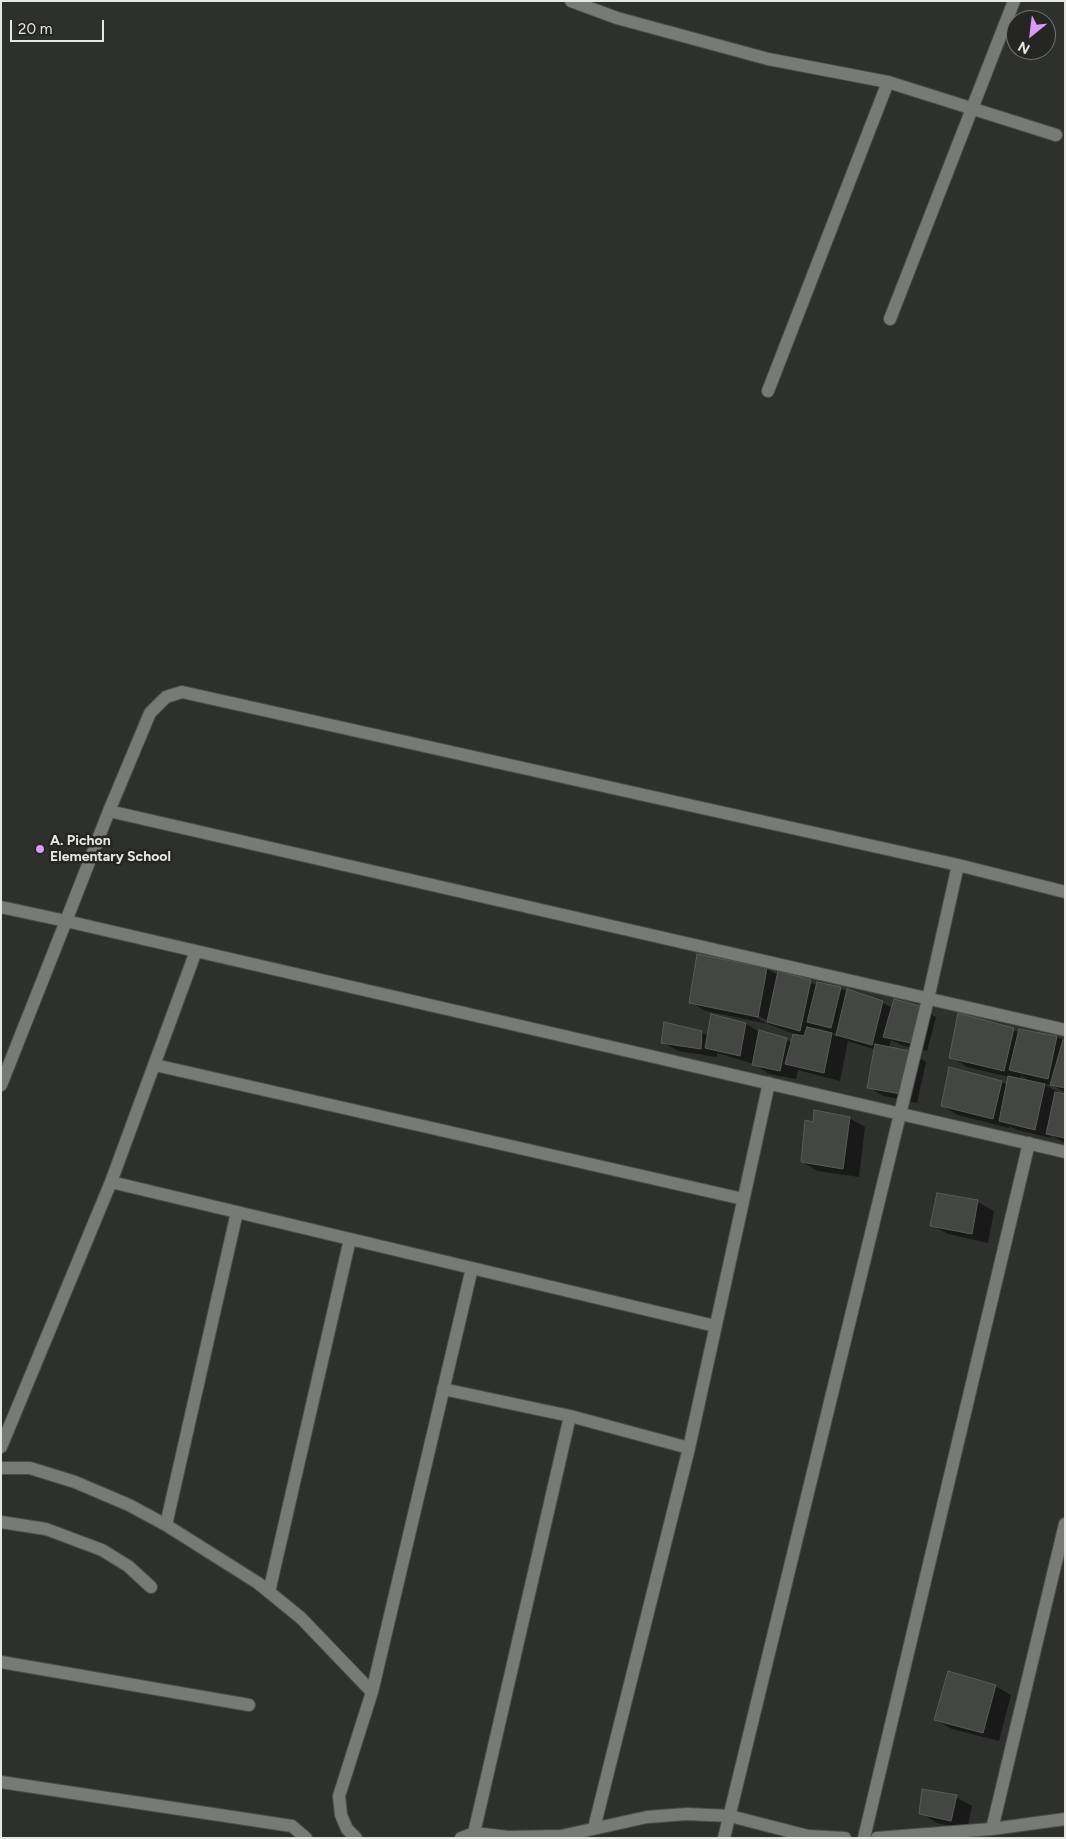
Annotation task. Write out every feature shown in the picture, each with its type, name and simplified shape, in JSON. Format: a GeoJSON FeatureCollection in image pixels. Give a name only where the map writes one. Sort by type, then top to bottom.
{"type":"FeatureCollection","features":[{"type":"Feature","properties":{"kind":"street"},"geometry":{"type":"LineString","coordinates":[[571,1],[618,18],[768,58],[888,82],[1056,135]]}},
{"type":"Feature","properties":{"kind":"street"},"geometry":{"type":"LineString","coordinates":[[890,319],[1014,1]]}},
{"type":"Feature","properties":{"kind":"street"},"geometry":{"type":"LineString","coordinates":[[768,391],[888,82]]}},
{"type":"Feature","properties":{"kind":"street"},"geometry":{"type":"LineString","coordinates":[[1,1085],[109,811],[150,713],[166,697],[182,692],[958,865],[1065,892]]}},
{"type":"Feature","properties":{"kind":"street"},"geometry":{"type":"LineString","coordinates":[[109,811],[1065,1030]]}},
{"type":"Feature","properties":{"kind":"street"},"geometry":{"type":"LineString","coordinates":[[724,1838],[901,1114],[958,865]]}},
{"type":"Feature","properties":{"kind":"street"},"geometry":{"type":"LineString","coordinates":[[1,908],[66,921],[1065,1152]]}},
{"type":"Feature","properties":{"kind":"street"},"geometry":{"type":"LineString","coordinates":[[1,1447],[111,1182],[196,951]]}},
{"type":"Feature","properties":{"kind":"street"},"geometry":{"type":"LineString","coordinates":[[155,1065],[743,1199]]}},
{"type":"Feature","properties":{"kind":"street"},"geometry":{"type":"LineString","coordinates":[[594,1828],[689,1448],[769,1083]]}},
{"type":"Feature","properties":{"kind":"street"},"geometry":{"type":"LineString","coordinates":[[864,1838],[1029,1143]]}},
{"type":"Feature","properties":{"kind":"street"},"geometry":{"type":"LineString","coordinates":[[111,1182],[715,1326]]}},
{"type":"Feature","properties":{"kind":"street"},"geometry":{"type":"LineString","coordinates":[[166,1525],[237,1212]]}},
{"type":"Feature","properties":{"kind":"street"},"geometry":{"type":"LineString","coordinates":[[268,1592],[350,1239]]}},
{"type":"Feature","properties":{"kind":"street"},"geometry":{"type":"LineString","coordinates":[[356,1838],[347,1829],[341,1814],[339,1796],[372,1692],[472,1268]]}},
{"type":"Feature","properties":{"kind":"street"},"geometry":{"type":"LineString","coordinates":[[444,1389],[570,1416],[689,1448]]}},
{"type":"Feature","properties":{"kind":"street"},"geometry":{"type":"LineString","coordinates":[[474,1833],[570,1416]]}},
{"type":"Feature","properties":{"kind":"street"},"geometry":{"type":"LineString","coordinates":[[1,1468],[30,1468],[75,1482],[129,1505],[166,1525],[268,1592],[301,1618],[372,1692]]}},
{"type":"Feature","properties":{"kind":"street"},"geometry":{"type":"LineString","coordinates":[[1,1522],[46,1529],[102,1550],[128,1566],[151,1587]]}},
{"type":"Feature","properties":{"kind":"street"},"geometry":{"type":"LineString","coordinates":[[992,1828],[1065,1524]]}},
{"type":"Feature","properties":{"kind":"street"},"geometry":{"type":"LineString","coordinates":[[1,1662],[249,1705]]}},
{"type":"Feature","properties":{"kind":"street"},"geometry":{"type":"LineString","coordinates":[[1,1782],[292,1826],[306,1838]]}},
{"type":"Feature","properties":{"kind":"street"},"geometry":{"type":"LineString","coordinates":[[461,1838],[474,1833],[508,1838],[578,1835],[594,1828],[647,1816],[687,1814],[730,1816],[808,1836],[845,1838]]}},
{"type":"Feature","properties":{"kind":"street"},"geometry":{"type":"LineString","coordinates":[[877,1838],[992,1828],[1065,1819]]}},
{"type":"Feature","properties":{"kind":"building"},"geometry":{"type":"Polygon","coordinates":[[[697,954],[767,968],[758,1017],[689,1003],[697,954]]]}},
{"type":"Feature","properties":{"kind":"building"},"geometry":{"type":"Polygon","coordinates":[[[778,971],[811,980],[800,1031],[767,1022],[778,971]]]}},
{"type":"Feature","properties":{"kind":"building"},"geometry":{"type":"Polygon","coordinates":[[[817,982],[841,987],[831,1028],[807,1022],[817,982]]]}},
{"type":"Feature","properties":{"kind":"building"},"geometry":{"type":"Polygon","coordinates":[[[847,989],[883,1001],[872,1045],[836,1035],[847,989]]]}},
{"type":"Feature","properties":{"kind":"building"},"geometry":{"type":"Polygon","coordinates":[[[894,999],[920,1006],[911,1043],[883,1037],[894,999]]]}},
{"type":"Feature","properties":{"kind":"building"},"geometry":{"type":"Polygon","coordinates":[[[958,1013],[1014,1028],[1004,1071],[949,1058],[958,1013]]]}},
{"type":"Feature","properties":{"kind":"building"},"geometry":{"type":"Polygon","coordinates":[[[711,1014],[746,1023],[740,1056],[705,1048],[711,1014]]]}},
{"type":"Feature","properties":{"kind":"building"},"geometry":{"type":"Polygon","coordinates":[[[664,1022],[702,1031],[701,1049],[661,1043],[664,1022]]]}},
{"type":"Feature","properties":{"kind":"building"},"geometry":{"type":"Polygon","coordinates":[[[807,1027],[832,1033],[824,1073],[785,1064],[793,1034],[804,1036],[807,1027]]]}},
{"type":"Feature","properties":{"kind":"building"},"geometry":{"type":"Polygon","coordinates":[[[1019,1029],[1057,1036],[1048,1079],[1009,1070],[1019,1029]]]}},
{"type":"Feature","properties":{"kind":"building"},"geometry":{"type":"Polygon","coordinates":[[[759,1030],[787,1038],[780,1071],[752,1065],[759,1030]]]}},
{"type":"Feature","properties":{"kind":"building"},"geometry":{"type":"Polygon","coordinates":[[[1063,1040],[1065,1040],[1065,1088],[1050,1085],[1063,1040]]]}},
{"type":"Feature","properties":{"kind":"building"},"geometry":{"type":"Polygon","coordinates":[[[875,1044],[910,1051],[901,1094],[867,1088],[875,1044]]]}},
{"type":"Feature","properties":{"kind":"building"},"geometry":{"type":"Polygon","coordinates":[[[949,1067],[1002,1081],[993,1119],[941,1106],[949,1067]]]}},
{"type":"Feature","properties":{"kind":"building"},"geometry":{"type":"Polygon","coordinates":[[[1008,1076],[1045,1084],[1035,1130],[999,1121],[1008,1076]]]}},
{"type":"Feature","properties":{"kind":"building"},"geometry":{"type":"Polygon","coordinates":[[[1055,1092],[1065,1094],[1065,1138],[1046,1134],[1055,1092]]]}},
{"type":"Feature","properties":{"kind":"building"},"geometry":{"type":"Polygon","coordinates":[[[814,1110],[850,1117],[843,1169],[801,1162],[805,1120],[813,1122],[814,1110]]]}},
{"type":"Feature","properties":{"kind":"building"},"geometry":{"type":"Polygon","coordinates":[[[937,1193],[978,1200],[972,1234],[930,1226],[937,1193]]]}},
{"type":"Feature","properties":{"kind":"building"},"geometry":{"type":"Polygon","coordinates":[[[948,1671],[996,1685],[983,1733],[934,1720],[948,1671]]]}},
{"type":"Feature","properties":{"kind":"building"},"geometry":{"type":"Polygon","coordinates":[[[922,1789],[957,1795],[951,1821],[919,1814],[922,1789]]]}},
{"type":"Feature","properties":{"kind":"place","name":"A. Pichon Elementary School"},"geometry":{"type":"Point","coordinates":[40,849]}}]}
